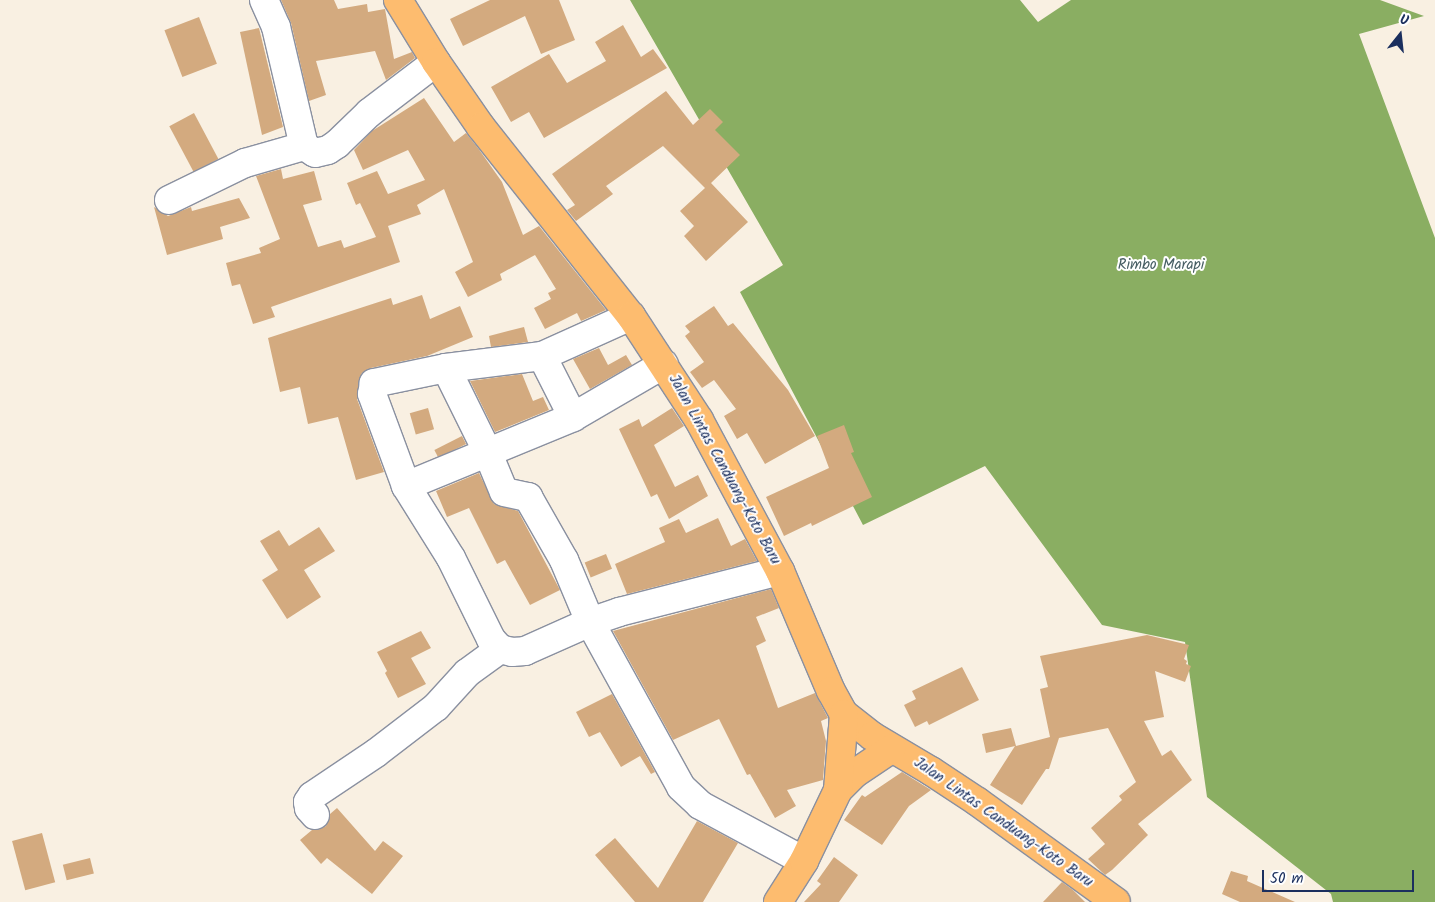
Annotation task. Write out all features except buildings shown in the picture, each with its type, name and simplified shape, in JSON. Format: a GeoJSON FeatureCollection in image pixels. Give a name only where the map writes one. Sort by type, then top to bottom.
{"type":"FeatureCollection","features":[{"type":"Feature","properties":{"kind":"main road","name":"Jalan Lintas Canduang-Koto Baru"},"geometry":{"type":"LineString","coordinates":[[398,0],[436,62],[481,127],[631,316],[700,420],[780,571],[831,691],[844,714],[857,726],[891,749],[931,771],[978,802],[1116,902]]}},
{"type":"Feature","properties":{"kind":"main road"},"geometry":{"type":"LineString","coordinates":[[838,790],[844,714]]}},
{"type":"Feature","properties":{"kind":"main road"},"geometry":{"type":"LineString","coordinates":[[778,902],[804,861],[838,790],[854,774],[891,749]]}},
{"type":"Feature","properties":{"kind":"street"},"geometry":{"type":"LineString","coordinates":[[264,0],[276,27],[304,146],[315,153],[337,144],[369,113],[436,62]]}},
{"type":"Feature","properties":{"kind":"street"},"geometry":{"type":"LineString","coordinates":[[168,200],[230,169],[304,146]]}},
{"type":"Feature","properties":{"kind":"street"},"geometry":{"type":"LineString","coordinates":[[631,316],[542,356],[446,368],[374,383],[372,394],[406,486],[450,558],[491,639],[500,649],[512,652],[525,651],[590,622],[780,571]]}},
{"type":"Feature","properties":{"kind":"street"},"geometry":{"type":"LineString","coordinates":[[542,356],[573,417]]}},
{"type":"Feature","properties":{"kind":"street"},"geometry":{"type":"LineString","coordinates":[[406,486],[573,417],[664,364]]}},
{"type":"Feature","properties":{"kind":"street"},"geometry":{"type":"LineString","coordinates":[[446,368],[487,451],[504,492],[528,497],[564,560],[590,622],[681,787],[700,805],[804,861]]}},
{"type":"Feature","properties":{"kind":"street"},"geometry":{"type":"LineString","coordinates":[[314,815],[309,808],[308,802],[312,796],[376,753],[436,707],[468,673],[500,649]]}},
{"type":"Feature","properties":{"kind":"green space","name":"Rimbo Marapi"},"geometry":{"type":"Polygon","coordinates":[[[630,0],[1020,0],[1038,22],[1071,0],[1380,0],[1424,16],[1359,34],[1435,238],[1435,902],[1333,902],[1331,894],[1207,797],[1185,642],[1102,625],[985,466],[863,525],[740,292],[783,265],[630,0]]]}}]}
